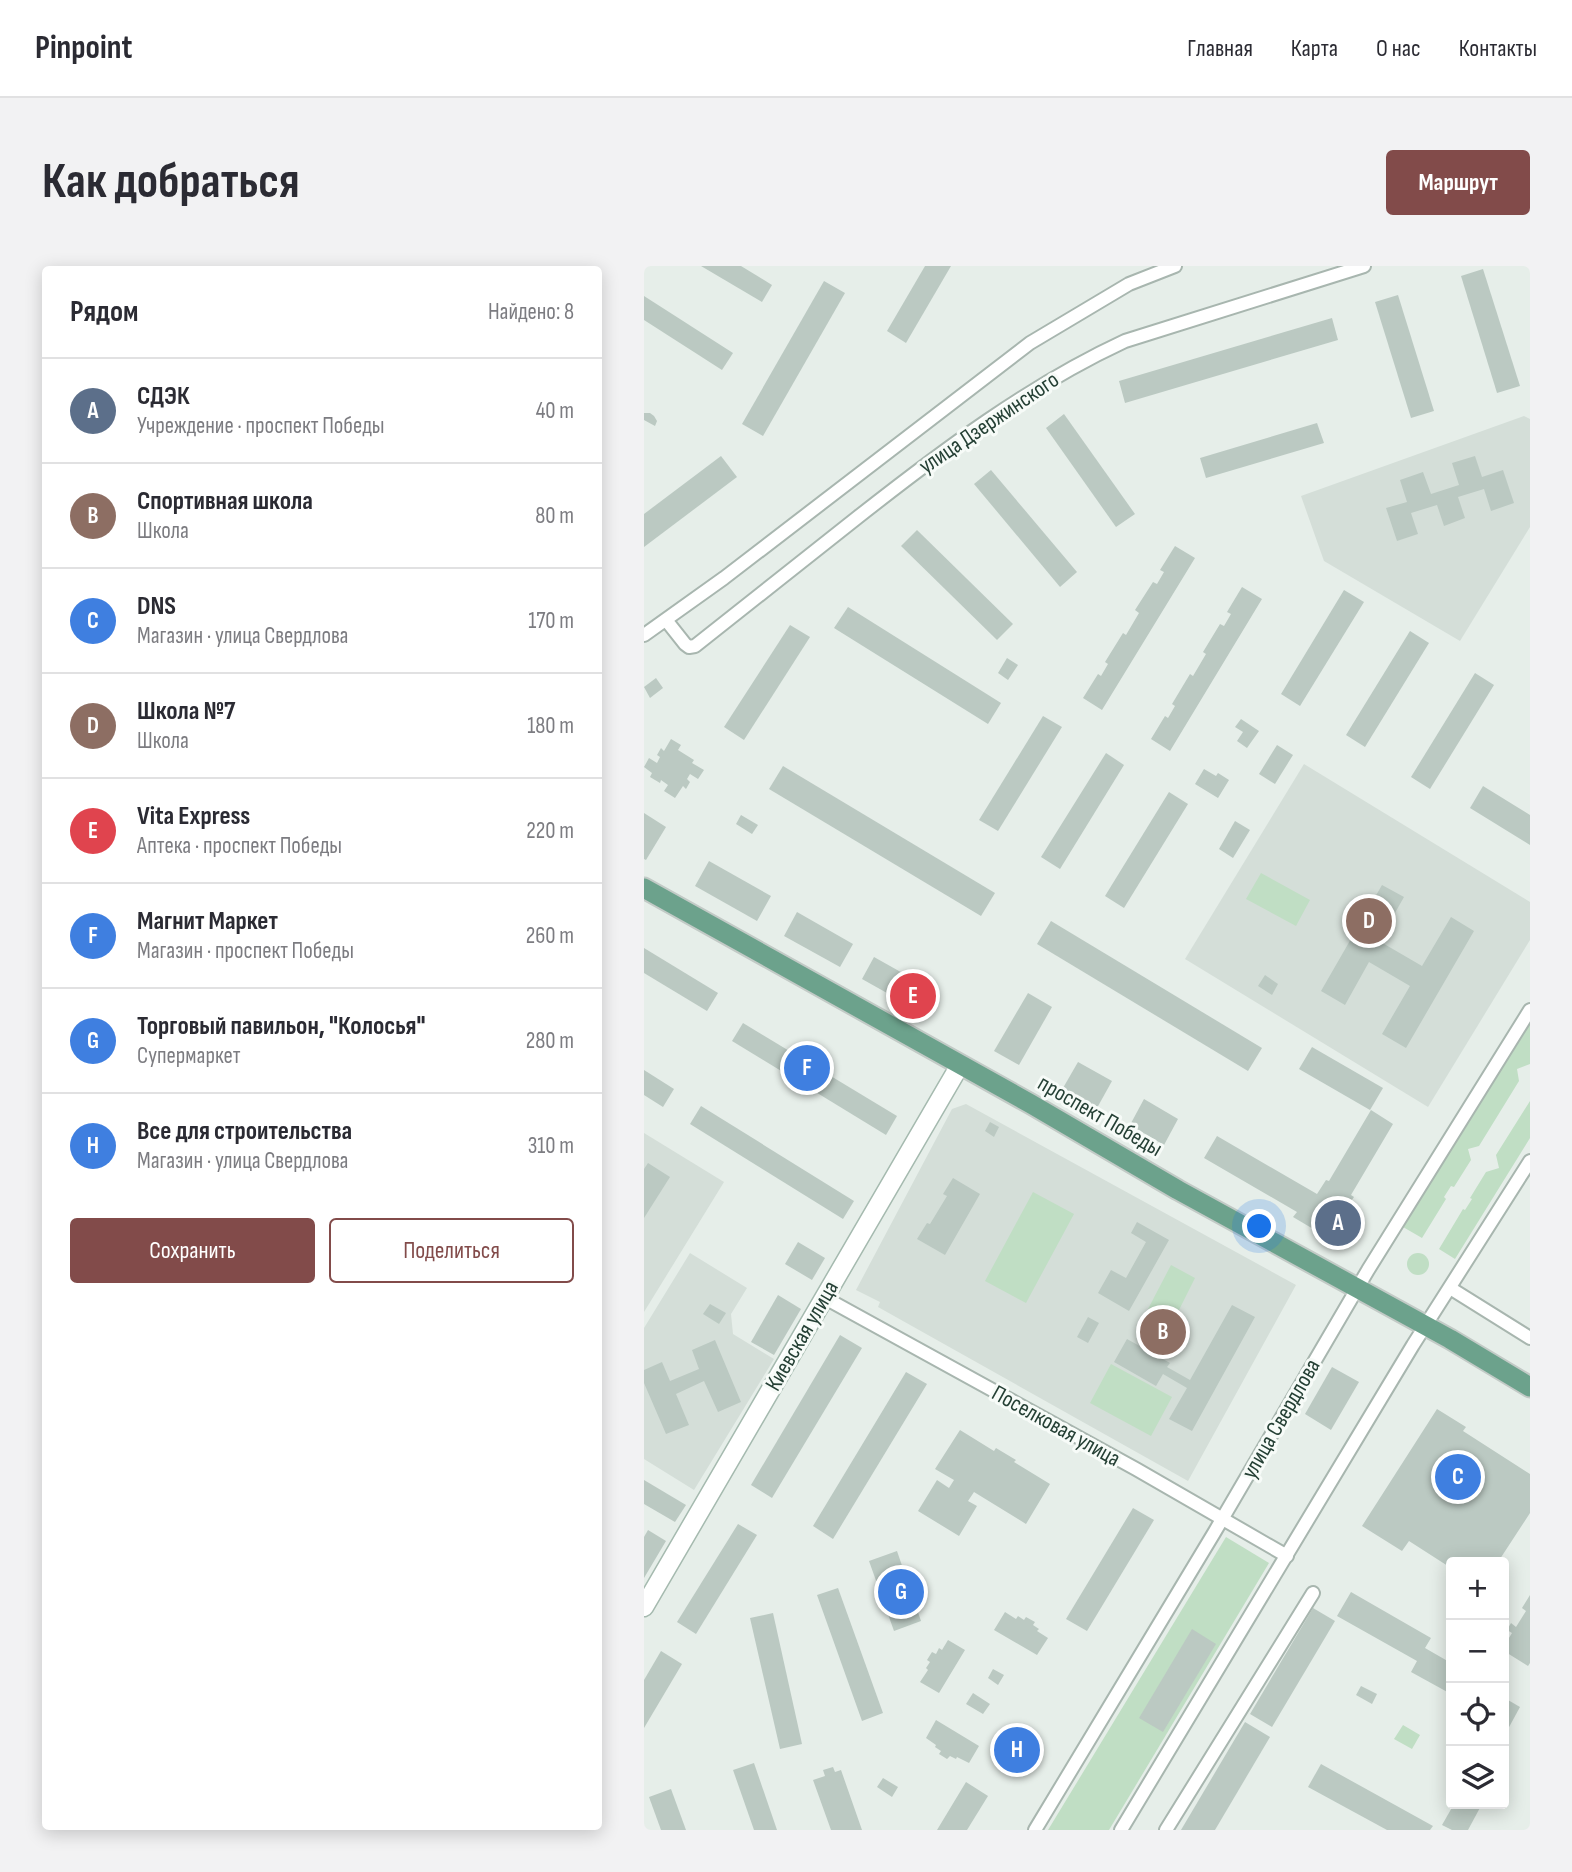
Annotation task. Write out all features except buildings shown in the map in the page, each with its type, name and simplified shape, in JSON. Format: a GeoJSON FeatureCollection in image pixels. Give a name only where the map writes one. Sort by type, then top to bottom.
{"type":"FeatureCollection","features":[{"type":"Feature","properties":{"kind":"main road","name":"проспект Победы"},"geometry":{"type":"LineString","coordinates":[[644,888],[1178,1190],[1425,1325],[1530,1387]]}},
{"type":"Feature","properties":{"kind":"main road","name":"Киевская улица"},"geometry":{"type":"LineString","coordinates":[[644,1607],[960,1065]]}},
{"type":"Feature","properties":{"kind":"street","name":"улица Дзержинского"},"geometry":{"type":"LineString","coordinates":[[644,635],[1030,343],[1129,284],[1175,266]]}},
{"type":"Feature","properties":{"kind":"street","name":"улица Дзержинского"},"geometry":{"type":"LineString","coordinates":[[666,620],[685,644],[689,647],[695,646],[899,485],[981,425],[1074,365],[1125,341],[1364,266]]}},
{"type":"Feature","properties":{"kind":"street","name":"улица Свердлова"},"geometry":{"type":"LineString","coordinates":[[1035,1830],[1357,1288],[1530,1010]]}},
{"type":"Feature","properties":{"kind":"street"},"geometry":{"type":"LineString","coordinates":[[1121,1830],[1425,1325],[1530,1161]]}},
{"type":"Feature","properties":{"kind":"street"},"geometry":{"type":"LineString","coordinates":[[1450,1288],[1530,1338]]}},
{"type":"Feature","properties":{"kind":"street","name":"Поселковая улица"},"geometry":{"type":"LineString","coordinates":[[825,1298],[1136,1469],[1287,1556]]}},
{"type":"Feature","properties":{"kind":"street"},"geometry":{"type":"LineString","coordinates":[[1166,1830],[1313,1593]]}},
{"type":"Feature","properties":{"kind":"shaded area"},"geometry":{"type":"Polygon","coordinates":[[[1524,416],[1530,419],[1530,527],[1460,641],[1324,561],[1301,496],[1524,416]]]}},
{"type":"Feature","properties":{"kind":"shaded area"},"geometry":{"type":"Polygon","coordinates":[[[1304,764],[1530,902],[1530,940],[1428,1107],[1185,959],[1304,764]]]}},
{"type":"Feature","properties":{"kind":"shaded area"},"geometry":{"type":"Polygon","coordinates":[[[966,1104],[1296,1285],[1188,1481],[878,1307],[880,1302],[856,1290],[952,1109],[966,1104]]]}},
{"type":"Feature","properties":{"kind":"shaded area"},"geometry":{"type":"Polygon","coordinates":[[[644,1133],[724,1182],[644,1312],[644,1133]]]}},
{"type":"Feature","properties":{"kind":"shaded area"},"geometry":{"type":"Polygon","coordinates":[[[690,1253],[747,1288],[731,1314],[733,1334],[774,1359],[694,1490],[644,1459],[644,1328],[690,1253]]]}},
{"type":"Feature","properties":{"kind":"green space"},"geometry":{"type":"Polygon","coordinates":[[[1261,873],[1310,900],[1296,926],[1246,899],[1261,873]]]}},
{"type":"Feature","properties":{"kind":"green space"},"geometry":{"type":"Polygon","coordinates":[[[1530,1024],[1530,1064],[1517,1069],[1519,1081],[1479,1146],[1468,1149],[1471,1160],[1454,1187],[1451,1186],[1444,1197],[1446,1199],[1422,1238],[1403,1227],[1530,1024]]]}},
{"type":"Feature","properties":{"kind":"green space"},"geometry":{"type":"Polygon","coordinates":[[[1530,1101],[1530,1138],[1455,1259],[1439,1249],[1472,1199],[1470,1198],[1486,1172],[1499,1168],[1496,1155],[1530,1101]]]}},
{"type":"Feature","properties":{"kind":"green space"},"geometry":{"type":"Polygon","coordinates":[[[1033,1192],[1074,1214],[1026,1303],[985,1281],[1033,1192]]]}},
{"type":"Feature","properties":{"kind":"green space"},"geometry":{"type":"Polygon","coordinates":[[[1418,1253],[1426,1256],[1429,1264],[1426,1272],[1418,1275],[1410,1272],[1407,1264],[1410,1256],[1418,1253]]]}},
{"type":"Feature","properties":{"kind":"green space"},"geometry":{"type":"Polygon","coordinates":[[[1171,1265],[1195,1278],[1173,1322],[1148,1309],[1171,1265]]]}},
{"type":"Feature","properties":{"kind":"green space"},"geometry":{"type":"Polygon","coordinates":[[[1111,1364],[1172,1397],[1151,1436],[1090,1403],[1111,1364]]]}},
{"type":"Feature","properties":{"kind":"green space"},"geometry":{"type":"Polygon","coordinates":[[[1226,1537],[1269,1563],[1109,1830],[1048,1830],[1226,1537]]]}},
{"type":"Feature","properties":{"kind":"green space"},"geometry":{"type":"Polygon","coordinates":[[[1403,1725],[1420,1735],[1412,1749],[1394,1739],[1403,1725]]]}},
{"type":"Feature","properties":{"kind":"place","name":"Школа №7"},"geometry":{"type":"Point","coordinates":[1369,921]}},
{"type":"Feature","properties":{"kind":"place","name":"Vita Express"},"geometry":{"type":"Point","coordinates":[913,996]}},
{"type":"Feature","properties":{"kind":"place","name":"Магнит Маркет"},"geometry":{"type":"Point","coordinates":[807,1068]}},
{"type":"Feature","properties":{"kind":"place","name":"СДЭК"},"geometry":{"type":"Point","coordinates":[1338,1223]}},
{"type":"Feature","properties":{"kind":"place","name":"Спортивная школа"},"geometry":{"type":"Point","coordinates":[1163,1332]}},
{"type":"Feature","properties":{"kind":"place","name":"DNS"},"geometry":{"type":"Point","coordinates":[1458,1477]}},
{"type":"Feature","properties":{"kind":"place","name":"Торговый павильон, \"Колосья\""},"geometry":{"type":"Point","coordinates":[901,1592]}},
{"type":"Feature","properties":{"kind":"place","name":"Все для строительства"},"geometry":{"type":"Point","coordinates":[1017,1750]}}]}
